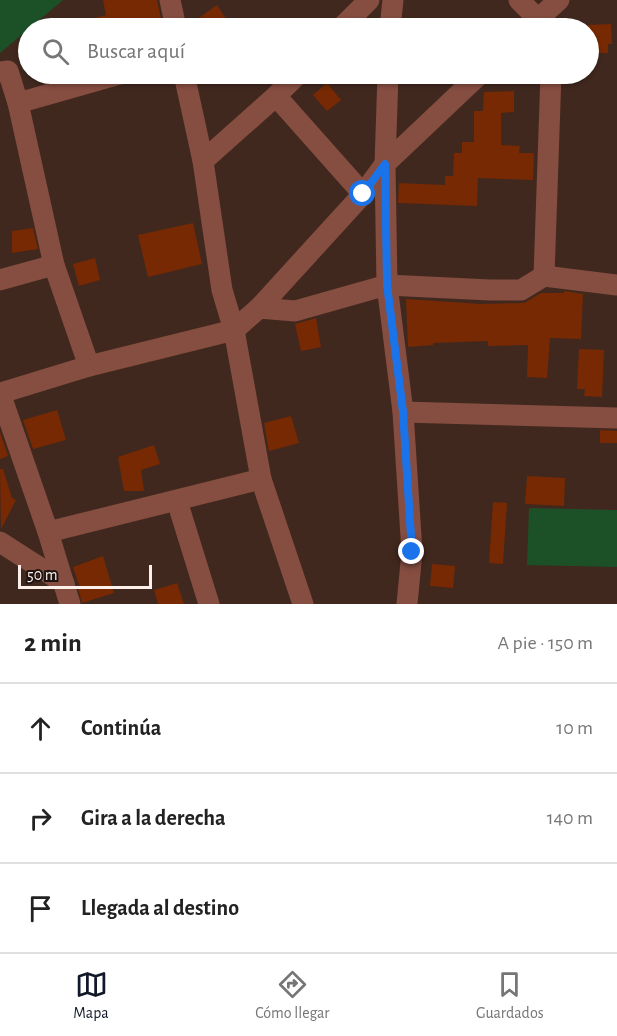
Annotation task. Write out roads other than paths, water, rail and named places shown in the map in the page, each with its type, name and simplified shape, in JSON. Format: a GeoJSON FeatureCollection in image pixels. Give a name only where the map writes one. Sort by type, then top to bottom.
{"type":"FeatureCollection","features":[{"type":"Feature","properties":{"kind":"street"},"geometry":{"type":"LineString","coordinates":[[351,18],[369,0]]}},
{"type":"Feature","properties":{"kind":"street"},"geometry":{"type":"LineString","coordinates":[[391,18],[393,0]]}},
{"type":"Feature","properties":{"kind":"street"},"geometry":{"type":"LineString","coordinates":[[519,0],[531,18]]}},
{"type":"Feature","properties":{"kind":"street"},"geometry":{"type":"LineString","coordinates":[[542,18],[559,0]]}},
{"type":"Feature","properties":{"kind":"street"},"geometry":{"type":"LineString","coordinates":[[0,72],[8,71],[18,103],[54,265],[89,366]]}},
{"type":"Feature","properties":{"kind":"street"},"geometry":{"type":"LineString","coordinates":[[18,103],[85,84]]}},
{"type":"Feature","properties":{"kind":"street"},"geometry":{"type":"LineString","coordinates":[[186,84],[203,161],[222,290],[234,330],[261,479],[303,604]]}},
{"type":"Feature","properties":{"kind":"street"},"geometry":{"type":"LineString","coordinates":[[203,161],[288,84]]}},
{"type":"Feature","properties":{"kind":"street"},"geometry":{"type":"LineString","coordinates":[[388,84],[385,164],[387,285],[403,412],[412,552],[407,604]]}},
{"type":"Feature","properties":{"kind":"street"},"geometry":{"type":"LineString","coordinates":[[70,604],[1,393],[89,366],[234,330],[259,308],[363,194],[385,164],[469,84]]}},
{"type":"Feature","properties":{"kind":"street"},"geometry":{"type":"LineString","coordinates":[[544,276],[551,84]]}},
{"type":"Feature","properties":{"kind":"street"},"geometry":{"type":"LineString","coordinates":[[276,96],[363,194]]}},
{"type":"Feature","properties":{"kind":"street"},"geometry":{"type":"LineString","coordinates":[[0,280],[54,265]]}},
{"type":"Feature","properties":{"kind":"street"},"geometry":{"type":"LineString","coordinates":[[259,308],[296,310],[387,285],[521,290],[544,276],[617,285]]}},
{"type":"Feature","properties":{"kind":"street"},"geometry":{"type":"LineString","coordinates":[[403,412],[617,418]]}},
{"type":"Feature","properties":{"kind":"street"},"geometry":{"type":"LineString","coordinates":[[48,532],[261,479]]}},
{"type":"Feature","properties":{"kind":"street"},"geometry":{"type":"LineString","coordinates":[[177,501],[209,604]]}},
{"type":"Feature","properties":{"kind":"street"},"geometry":{"type":"LineString","coordinates":[[0,542],[64,583]]}}]}
